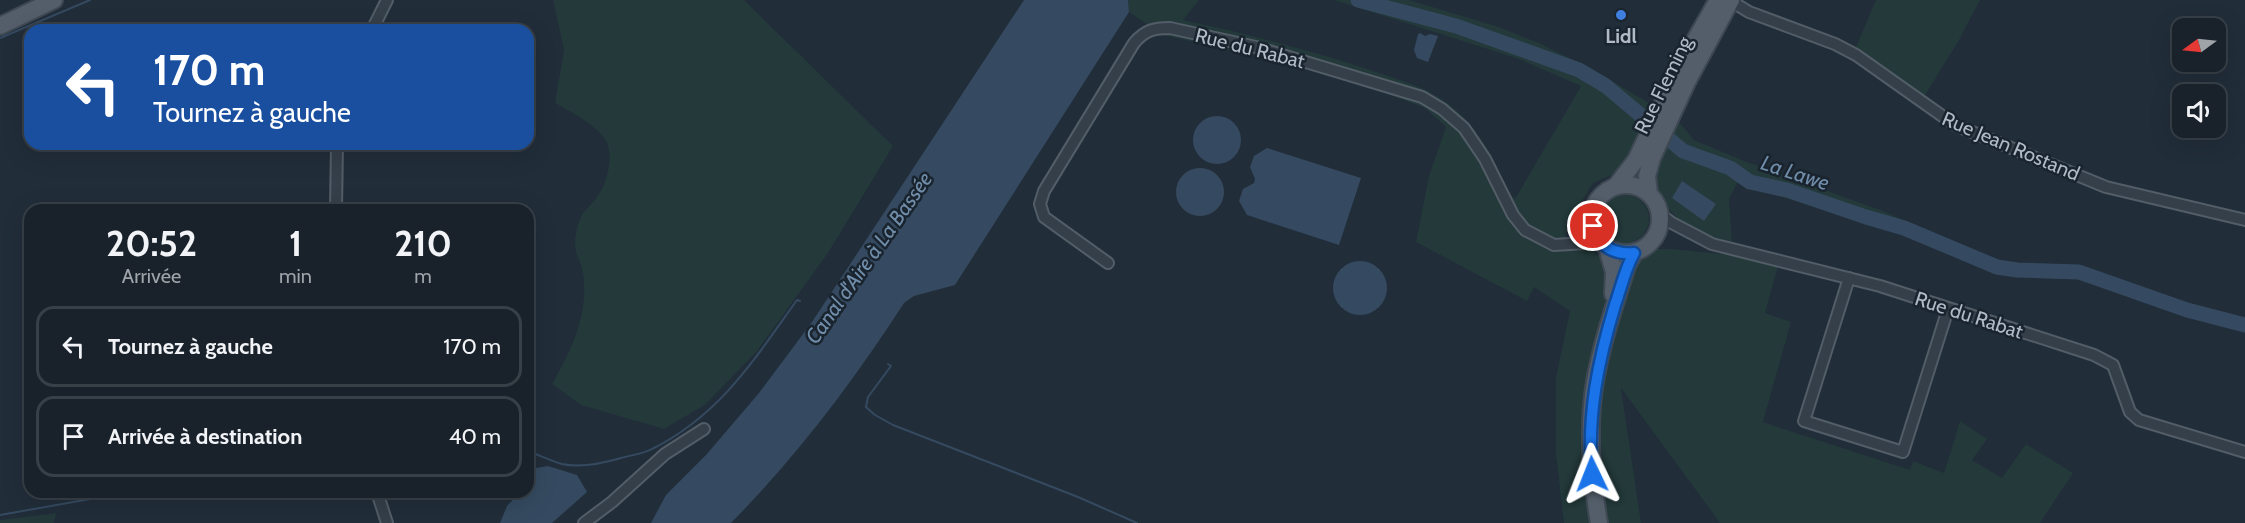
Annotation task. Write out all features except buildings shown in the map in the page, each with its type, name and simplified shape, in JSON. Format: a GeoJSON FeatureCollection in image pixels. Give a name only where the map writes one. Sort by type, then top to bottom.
{"type":"FeatureCollection","features":[{"type":"Feature","properties":{"kind":"main road"},"geometry":{"type":"LineString","coordinates":[[0,26],[54,0]]}},
{"type":"Feature","properties":{"kind":"main road","name":"Rue Fleming"},"geometry":{"type":"LineString","coordinates":[[1648,193],[1647,176],[1654,139],[1682,63],[1727,0]]}},
{"type":"Feature","properties":{"kind":"main road","name":"Rue Fleming"},"geometry":{"type":"LineString","coordinates":[[1616,186],[1654,139]]}},
{"type":"Feature","properties":{"kind":"main road"},"geometry":{"type":"LineString","coordinates":[[1604,245],[1616,252],[1634,253],[1649,246],[1660,227],[1660,214],[1654,199],[1648,193],[1633,186],[1616,186],[1598,199],[1592,220],[1594,232],[1604,245],[1614,272],[1612,316]]}},
{"type":"Feature","properties":{"kind":"main road"},"geometry":{"type":"LineString","coordinates":[[1599,523],[1591,458],[1592,402],[1601,354],[1634,253]]}},
{"type":"Feature","properties":{"kind":"street"},"geometry":{"type":"LineString","coordinates":[[375,24],[387,0]]}},
{"type":"Feature","properties":{"kind":"street","name":"Rue Jean Rostand"},"geometry":{"type":"LineString","coordinates":[[1727,0],[1749,12],[1835,44],[1856,55],[1955,125],[2106,187],[2245,220]]}},
{"type":"Feature","properties":{"kind":"street","name":"Rue du Rabat"},"geometry":{"type":"LineString","coordinates":[[1108,263],[1044,217],[1040,204],[1044,191],[1134,42],[1143,32],[1157,28],[1170,28],[1257,47],[1422,97],[1442,109],[1464,128],[1485,159],[1513,215],[1525,230],[1554,245],[1574,243],[1604,245]]}},
{"type":"Feature","properties":{"kind":"street"},"geometry":{"type":"LineString","coordinates":[[336,204],[337,150]]}},
{"type":"Feature","properties":{"kind":"street","name":"Rue du Rabat"},"geometry":{"type":"LineString","coordinates":[[1660,214],[1712,244],[1849,278],[2094,355],[2113,365],[2130,412],[2139,420],[2245,452]]}},
{"type":"Feature","properties":{"kind":"street"},"geometry":{"type":"LineString","coordinates":[[1574,243],[1592,220]]}},
{"type":"Feature","properties":{"kind":"street"},"geometry":{"type":"LineString","coordinates":[[1849,278],[1804,421],[1903,452],[1948,309]]}},
{"type":"Feature","properties":{"kind":"street"},"geometry":{"type":"LineString","coordinates":[[584,523],[612,502],[665,454],[704,429]]}},
{"type":"Feature","properties":{"kind":"street"},"geometry":{"type":"LineString","coordinates":[[379,498],[387,523]]}},
{"type":"Feature","properties":{"kind":"green space"},"geometry":{"type":"Polygon","coordinates":[[[553,0],[744,0],[893,146],[828,253],[757,351],[705,405],[664,429],[581,405],[552,384],[572,344],[584,302],[583,272],[575,246],[577,227],[581,216],[604,185],[609,162],[608,148],[602,135],[583,119],[555,103],[564,50],[553,0]]]}},
{"type":"Feature","properties":{"kind":"green space"},"geometry":{"type":"Polygon","coordinates":[[[1128,0],[1199,0],[1183,20],[1319,54],[1398,79],[1431,93],[1451,106],[1471,125],[1487,148],[1505,187],[1515,199],[1581,86],[1519,59],[1334,0],[1409,0],[1499,27],[1541,44],[1595,71],[1649,103],[1643,126],[1619,172],[1593,183],[1581,203],[1575,227],[1566,232],[1569,251],[1590,247],[1598,256],[1642,260],[1657,249],[1672,249],[1732,255],[1778,266],[1765,313],[1791,322],[1763,422],[1910,470],[1913,461],[1944,473],[1960,421],[1987,439],[1972,460],[2002,478],[2026,444],[2073,473],[2040,523],[1720,523],[1621,388],[1641,523],[1564,523],[1556,454],[1556,377],[1570,311],[1534,287],[1527,301],[1416,242],[1429,176],[1446,127],[1425,108],[1369,87],[1254,55],[1163,35],[1129,12],[1128,0]]]}},
{"type":"Feature","properties":{"kind":"green space"},"geometry":{"type":"Polygon","coordinates":[[[1876,0],[1980,0],[1958,42],[1922,100],[1855,49],[1876,0]]]}},
{"type":"Feature","properties":{"kind":"green space"},"geometry":{"type":"Polygon","coordinates":[[[1676,118],[1694,140],[1742,160],[1883,211],[1941,237],[1934,247],[1907,236],[1737,183],[1729,199],[1732,242],[1700,232],[1673,214],[1654,183],[1657,162],[1676,118]]]}},
{"type":"Feature","properties":{"kind":"green space"},"geometry":{"type":"Polygon","coordinates":[[[1620,195],[1630,195],[1645,205],[1649,219],[1648,228],[1639,239],[1630,243],[1620,243],[1605,233],[1601,224],[1601,214],[1611,199],[1620,195]]]}},
{"type":"Feature","properties":{"kind":"green space"},"geometry":{"type":"Polygon","coordinates":[[[56,513],[54,523],[0,523],[0,520],[56,513]]]}},
{"type":"Feature","properties":{"kind":"water","name":"Canal d'Aire à La Bassée"},"geometry":{"type":"Polygon","coordinates":[[[1024,0],[1128,0],[1129,12],[955,285],[914,296],[904,303],[823,418],[779,471],[731,523],[651,523],[666,495],[706,455],[759,393],[812,322],[1024,0]]]}},
{"type":"Feature","properties":{"kind":"water"},"geometry":{"type":"Polygon","coordinates":[[[1420,33],[1425,36],[1430,34],[1438,36],[1428,62],[1417,58],[1414,50],[1420,33]]]}},
{"type":"Feature","properties":{"kind":"water"},"geometry":{"type":"Polygon","coordinates":[[[1212,116],[1222,116],[1234,123],[1241,135],[1241,145],[1234,157],[1222,164],[1212,164],[1197,153],[1193,145],[1193,135],[1204,120],[1212,116]]]}},
{"type":"Feature","properties":{"kind":"water"},"geometry":{"type":"Polygon","coordinates":[[[1267,148],[1361,178],[1339,245],[1247,215],[1239,201],[1243,189],[1254,183],[1255,179],[1250,167],[1254,156],[1267,148]]]}},
{"type":"Feature","properties":{"kind":"water"},"geometry":{"type":"Polygon","coordinates":[[[1195,168],[1205,168],[1217,175],[1224,187],[1224,197],[1217,209],[1205,216],[1195,216],[1180,205],[1176,197],[1176,187],[1187,172],[1195,168]]]}},
{"type":"Feature","properties":{"kind":"water"},"geometry":{"type":"Polygon","coordinates":[[[1682,181],[1716,204],[1704,221],[1672,198],[1682,181]]]}},
{"type":"Feature","properties":{"kind":"water"},"geometry":{"type":"Polygon","coordinates":[[[1360,261],[1370,263],[1379,269],[1385,278],[1387,288],[1385,298],[1379,307],[1370,313],[1360,315],[1350,313],[1341,307],[1335,298],[1333,288],[1335,278],[1341,269],[1350,263],[1360,261]]]}},
{"type":"Feature","properties":{"kind":"water"},"geometry":{"type":"Polygon","coordinates":[[[548,466],[577,475],[587,492],[552,523],[500,523],[507,506],[514,498],[534,498],[534,468],[548,466]]]}},
{"type":"Feature","properties":{"kind":"waterway"},"geometry":{"type":"LineString","coordinates":[[33,24],[90,0]]}},
{"type":"Feature","properties":{"kind":"waterway","name":"La Lawe"},"geometry":{"type":"LineString","coordinates":[[1358,0],[1456,26],[1579,70],[1606,86],[1683,151],[1730,168],[1750,182],[1787,190],[1904,228],[1997,267],[2079,272],[2187,310],[2245,325]]}},
{"type":"Feature","properties":{"kind":"waterway"},"geometry":{"type":"LineString","coordinates":[[0,38],[24,28]]}},
{"type":"Feature","properties":{"kind":"waterway"},"geometry":{"type":"LineString","coordinates":[[534,453],[562,464],[576,465],[607,462],[652,449],[697,420],[716,403],[750,365],[797,300],[800,301]]}},
{"type":"Feature","properties":{"kind":"waterway"},"geometry":{"type":"LineString","coordinates":[[888,364],[891,366],[868,397],[866,407],[875,415],[893,425],[1078,497],[1137,523]]}},
{"type":"Feature","properties":{"kind":"waterway"},"geometry":{"type":"LineString","coordinates":[[0,515],[96,498]]}},
{"type":"Feature","properties":{"kind":"place","name":"Lidl"},"geometry":{"type":"Point","coordinates":[1621,15]}},
{"type":"Feature","properties":{"kind":"route"},"geometry":{"type":"LineString","coordinates":[[1592,474],[1591,431],[1595,380],[1612,316],[1634,253],[1625,254],[1607,248],[1597,237],[1593,226]]}}]}
